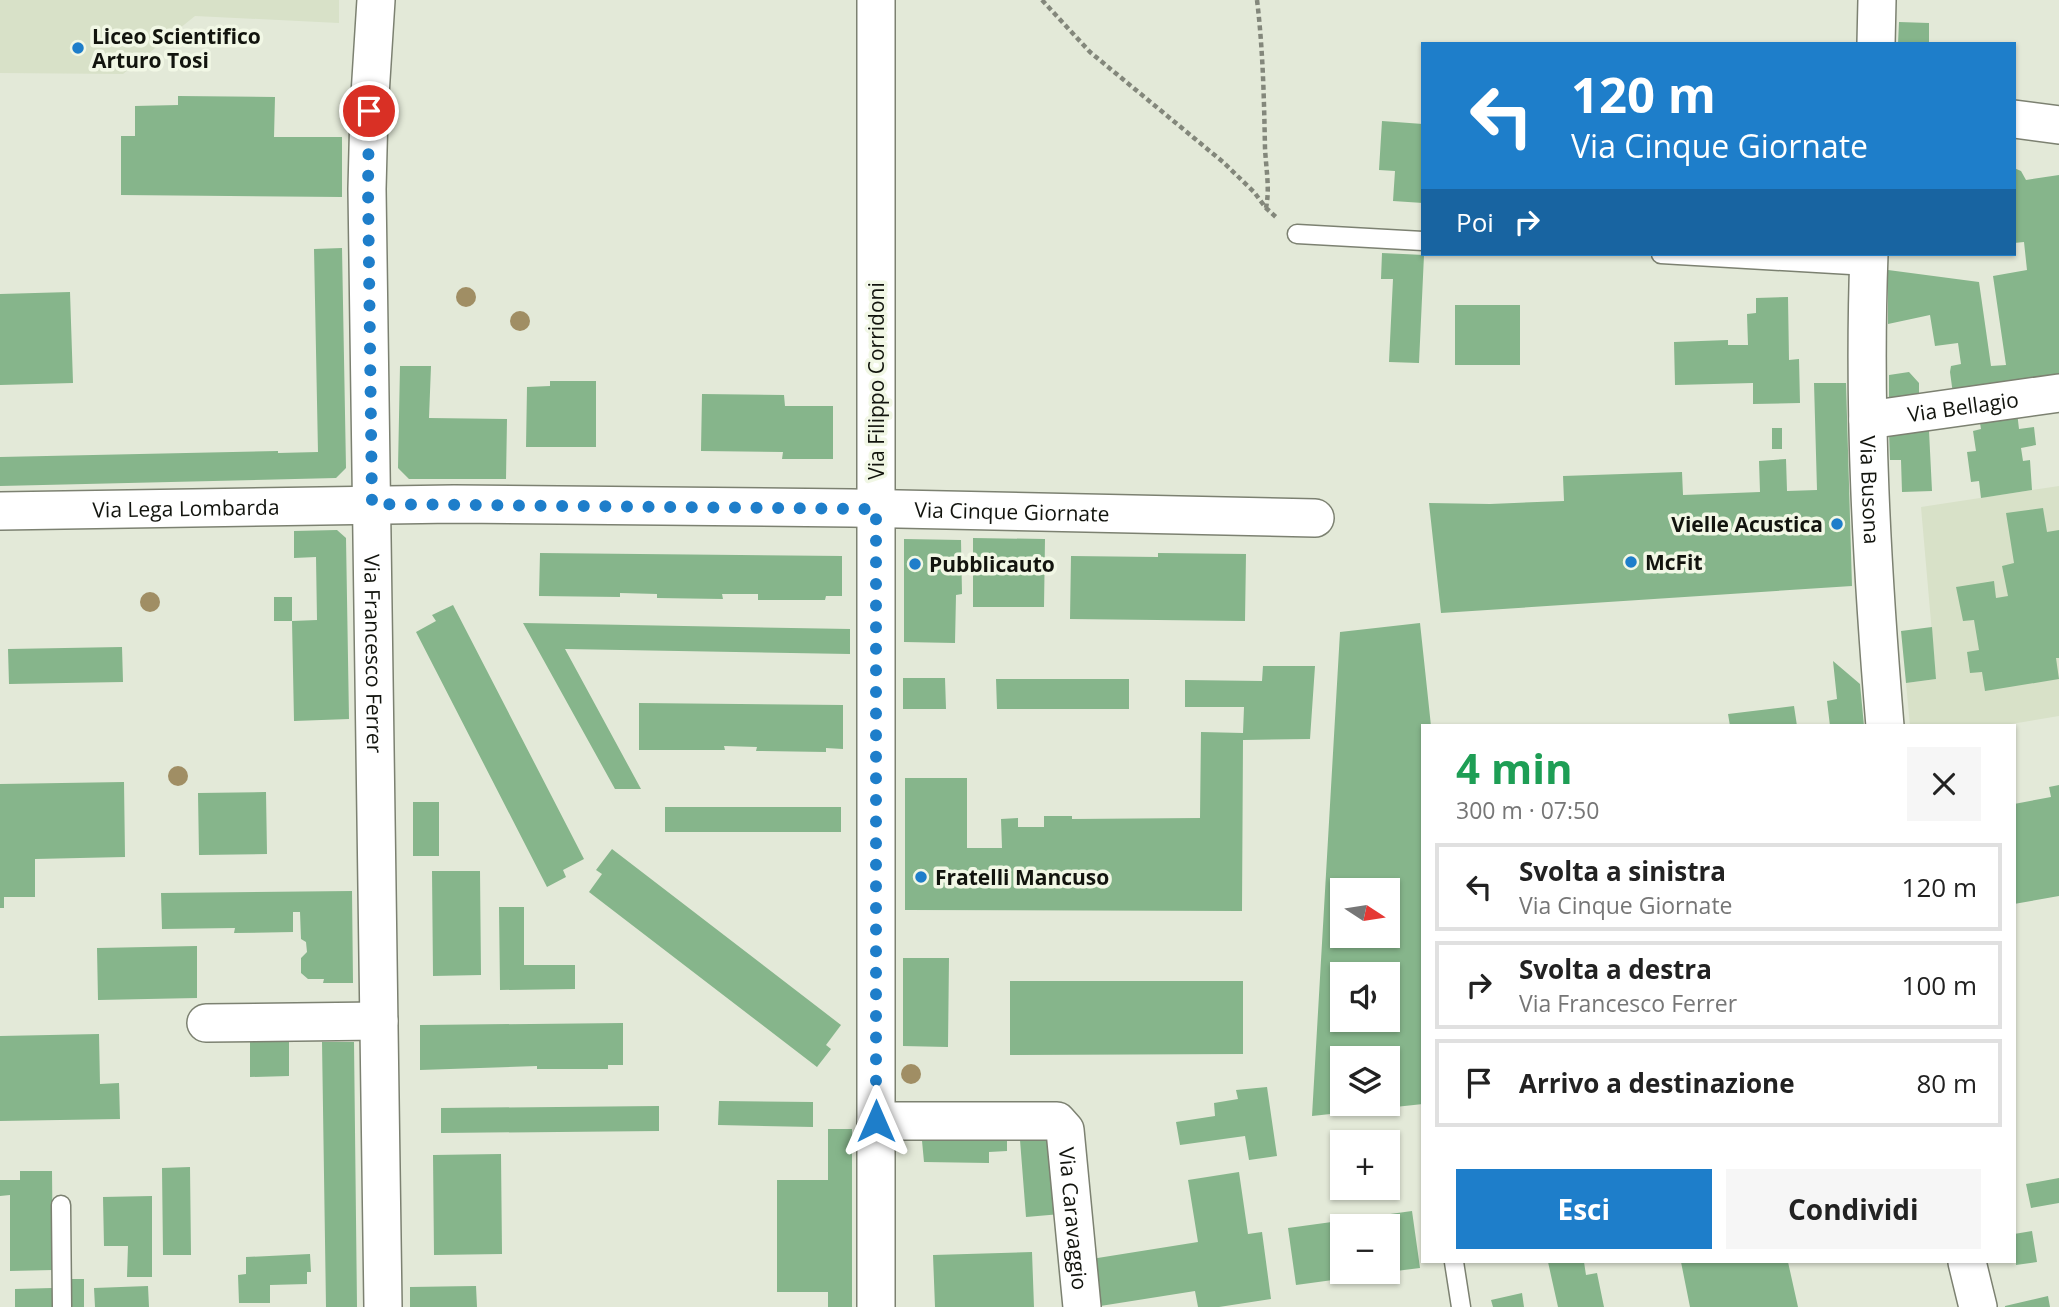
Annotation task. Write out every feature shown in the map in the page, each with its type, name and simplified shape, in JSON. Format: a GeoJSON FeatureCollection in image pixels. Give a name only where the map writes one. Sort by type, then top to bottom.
{"type":"FeatureCollection","features":[{"type":"Feature","properties":{"kind":"street","name":"Via Francesco Ferrer"},"geometry":{"type":"LineString","coordinates":[[376,0],[369,111],[368,188],[383,1307]]}},
{"type":"Feature","properties":{"kind":"street","name":"Via Filippo Corridoni"},"geometry":{"type":"LineString","coordinates":[[876,0],[876,1307]]}},
{"type":"Feature","properties":{"kind":"street"},"geometry":{"type":"LineString","coordinates":[[1876,42],[1877,0]]}},
{"type":"Feature","properties":{"kind":"street"},"geometry":{"type":"LineString","coordinates":[[2016,118],[2059,125]]}},
{"type":"Feature","properties":{"kind":"street","name":"Via Busona"},"geometry":{"type":"LineString","coordinates":[[1868,260],[1868,420],[1875,613],[1885,724]]}},
{"type":"Feature","properties":{"kind":"street","name":"Via Bellagio"},"geometry":{"type":"LineString","coordinates":[[1868,420],[2059,393]]}},
{"type":"Feature","properties":{"kind":"street","name":"Via Cinque Giornate"},"geometry":{"type":"LineString","coordinates":[[372,504],[876,509],[1315,518]]}},
{"type":"Feature","properties":{"kind":"street","name":"Via Lega Lombarda"},"geometry":{"type":"LineString","coordinates":[[0,511],[372,504]]}},
{"type":"Feature","properties":{"kind":"street"},"geometry":{"type":"LineString","coordinates":[[206,1023],[379,1021]]}},
{"type":"Feature","properties":{"kind":"street","name":"Via Caravaggio"},"geometry":{"type":"LineString","coordinates":[[876,1121],[1054,1119],[1060,1123],[1065,1130],[1082,1307]]}},
{"type":"Feature","properties":{"kind":"street"},"geometry":{"type":"LineString","coordinates":[[1967,1263],[1978,1307]]}},
{"type":"Feature","properties":{"kind":"lane"},"geometry":{"type":"LineString","coordinates":[[1297,234],[1421,241]]}},
{"type":"Feature","properties":{"kind":"lane"},"geometry":{"type":"LineString","coordinates":[[1730,256],[1868,260]]}},
{"type":"Feature","properties":{"kind":"lane"},"geometry":{"type":"LineString","coordinates":[[61,1205],[62,1307]]}},
{"type":"Feature","properties":{"kind":"lane"},"geometry":{"type":"LineString","coordinates":[[1454,1263],[1461,1307]]}},
{"type":"Feature","properties":{"kind":"path"},"geometry":{"type":"LineString","coordinates":[[1042,0],[1090,51],[1223,162],[1266,208],[1297,234]]}},
{"type":"Feature","properties":{"kind":"path"},"geometry":{"type":"LineString","coordinates":[[1257,0],[1269,191],[1266,208]]}},
{"type":"Feature","properties":{"kind":"shaded area","name":"Liceo Scientifico Arturo Tosi"},"geometry":{"type":"Polygon","coordinates":[[[0,0],[339,0],[339,23],[195,16],[123,74],[0,73],[0,0]]]}},
{"type":"Feature","properties":{"kind":"shaded area"},"geometry":{"type":"Polygon","coordinates":[[[2059,486],[2059,716],[2011,724],[1910,724],[1906,683],[1936,679],[1921,507],[2059,486]]]}},
{"type":"Feature","properties":{"kind":"building"},"geometry":{"type":"Polygon","coordinates":[[[1899,22],[1929,23],[1929,42],[1898,42],[1899,22]]]}},
{"type":"Feature","properties":{"kind":"building"},"geometry":{"type":"Polygon","coordinates":[[[178,96],[275,97],[274,137],[342,137],[342,197],[121,195],[121,136],[135,136],[135,106],[178,105],[178,96]]]}},
{"type":"Feature","properties":{"kind":"building"},"geometry":{"type":"Polygon","coordinates":[[[1382,121],[1421,124],[1421,203],[1393,201],[1395,171],[1379,170],[1382,121]]]}},
{"type":"Feature","properties":{"kind":"building"},"geometry":{"type":"Polygon","coordinates":[[[2016,169],[2021,171],[2026,180],[2059,175],[2059,377],[1953,394],[1950,372],[1951,366],[1961,364],[1958,343],[1935,346],[1930,315],[1888,324],[1888,270],[1979,282],[1991,366],[2006,365],[1993,276],[2027,270],[2024,242],[2016,243],[2016,169]]]}},
{"type":"Feature","properties":{"kind":"building"},"geometry":{"type":"Polygon","coordinates":[[[342,248],[346,468],[336,478],[0,486],[0,457],[318,452],[314,249],[342,248]]]}},
{"type":"Feature","properties":{"kind":"building"},"geometry":{"type":"Polygon","coordinates":[[[1382,253],[1424,256],[1419,363],[1389,362],[1393,279],[1381,279],[1382,253]]]}},
{"type":"Feature","properties":{"kind":"building"},"geometry":{"type":"Polygon","coordinates":[[[70,292],[73,383],[0,385],[0,294],[70,292]]]}},
{"type":"Feature","properties":{"kind":"building"},"geometry":{"type":"Polygon","coordinates":[[[1788,297],[1789,360],[1799,359],[1800,403],[1753,404],[1753,383],[1675,385],[1674,342],[1728,340],[1728,345],[1748,345],[1747,314],[1756,313],[1756,298],[1788,297]]]}},
{"type":"Feature","properties":{"kind":"building"},"geometry":{"type":"Polygon","coordinates":[[[1455,305],[1520,305],[1520,365],[1455,365],[1455,305]]]}},
{"type":"Feature","properties":{"kind":"building"},"geometry":{"type":"Polygon","coordinates":[[[400,366],[431,366],[429,418],[507,419],[506,479],[409,479],[398,468],[400,366]]]}},
{"type":"Feature","properties":{"kind":"building"},"geometry":{"type":"Polygon","coordinates":[[[1909,372],[1919,383],[1919,399],[1889,404],[1889,375],[1909,372]]]}},
{"type":"Feature","properties":{"kind":"building"},"geometry":{"type":"Polygon","coordinates":[[[550,381],[596,381],[596,447],[526,447],[527,387],[550,386],[550,381]]]}},
{"type":"Feature","properties":{"kind":"building"},"geometry":{"type":"Polygon","coordinates":[[[1814,383],[1846,383],[1852,586],[1441,613],[1429,503],[1564,501],[1563,476],[1682,472],[1683,495],[1760,492],[1759,461],[1786,459],[1787,491],[1817,490],[1814,383]]]}},
{"type":"Feature","properties":{"kind":"building"},"geometry":{"type":"Polygon","coordinates":[[[702,394],[784,395],[785,406],[833,406],[833,459],[782,459],[783,452],[701,451],[702,394]]]}},
{"type":"Feature","properties":{"kind":"building"},"geometry":{"type":"Polygon","coordinates":[[[2017,412],[2019,429],[2034,427],[2036,445],[2021,448],[2023,461],[2030,460],[2032,490],[1981,498],[1979,481],[1971,482],[1967,452],[1976,451],[1973,431],[1981,429],[1979,417],[2017,412]]]}},
{"type":"Feature","properties":{"kind":"building"},"geometry":{"type":"Polygon","coordinates":[[[1772,428],[1782,428],[1782,449],[1772,449],[1772,428]]]}},
{"type":"Feature","properties":{"kind":"building"},"geometry":{"type":"Polygon","coordinates":[[[1929,431],[1932,491],[1902,492],[1901,460],[1890,460],[1889,432],[1929,431]]]}},
{"type":"Feature","properties":{"kind":"building"},"geometry":{"type":"Polygon","coordinates":[[[2043,508],[2047,532],[2059,530],[2059,658],[2056,658],[2059,679],[1985,691],[1982,672],[1970,673],[1967,652],[1979,650],[1974,620],[1963,621],[1956,587],[1994,581],[1996,598],[2008,596],[2002,566],[2014,563],[2006,513],[2043,508]]]}},
{"type":"Feature","properties":{"kind":"building"},"geometry":{"type":"Polygon","coordinates":[[[337,530],[346,538],[349,719],[294,721],[292,621],[317,620],[316,557],[294,558],[294,531],[337,530]]]}},
{"type":"Feature","properties":{"kind":"building"},"geometry":{"type":"Polygon","coordinates":[[[973,538],[1045,539],[1044,607],[973,607],[973,538]]]}},
{"type":"Feature","properties":{"kind":"building"},"geometry":{"type":"Polygon","coordinates":[[[904,539],[961,540],[962,594],[956,595],[955,643],[904,642],[904,539]]]}},
{"type":"Feature","properties":{"kind":"building"},"geometry":{"type":"Polygon","coordinates":[[[540,553],[842,556],[842,596],[826,596],[825,600],[758,600],[758,594],[722,594],[723,599],[657,598],[657,594],[620,593],[620,597],[539,596],[540,553]]]}},
{"type":"Feature","properties":{"kind":"building"},"geometry":{"type":"Polygon","coordinates":[[[1158,553],[1246,554],[1245,621],[1070,619],[1071,556],[1158,557],[1158,553]]]}},
{"type":"Feature","properties":{"kind":"building"},"geometry":{"type":"Polygon","coordinates":[[[274,597],[292,597],[292,621],[274,621],[274,597]]]}},
{"type":"Feature","properties":{"kind":"building"},"geometry":{"type":"Polygon","coordinates":[[[453,605],[584,859],[563,870],[566,877],[547,887],[416,632],[436,621],[432,615],[453,605]]]}},
{"type":"Feature","properties":{"kind":"building"},"geometry":{"type":"Polygon","coordinates":[[[523,623],[850,629],[850,654],[565,649],[641,789],[615,789],[523,623]]]}},
{"type":"Feature","properties":{"kind":"building"},"geometry":{"type":"Polygon","coordinates":[[[1420,623],[1431,724],[1421,724],[1421,1104],[1400,1106],[1400,1046],[1330,1046],[1330,1114],[1312,1116],[1340,632],[1420,623]]]}},
{"type":"Feature","properties":{"kind":"building"},"geometry":{"type":"Polygon","coordinates":[[[1932,627],[1936,679],[1906,683],[1901,631],[1932,627]]]}},
{"type":"Feature","properties":{"kind":"building"},"geometry":{"type":"Polygon","coordinates":[[[122,647],[123,682],[9,684],[8,649],[122,647]]]}},
{"type":"Feature","properties":{"kind":"building"},"geometry":{"type":"Polygon","coordinates":[[[1833,661],[1860,684],[1864,724],[1830,724],[1827,701],[1837,699],[1833,661]]]}},
{"type":"Feature","properties":{"kind":"building"},"geometry":{"type":"Polygon","coordinates":[[[1263,666],[1315,666],[1310,739],[1243,740],[1242,911],[905,910],[905,778],[967,778],[967,848],[1002,848],[1001,819],[1018,818],[1018,827],[1044,827],[1044,816],[1072,816],[1072,819],[1200,818],[1201,732],[1243,733],[1244,707],[1185,707],[1185,680],[1262,681],[1263,666]]]}},
{"type":"Feature","properties":{"kind":"building"},"geometry":{"type":"Polygon","coordinates":[[[903,678],[945,678],[946,709],[903,709],[903,678]]]}},
{"type":"Feature","properties":{"kind":"building"},"geometry":{"type":"Polygon","coordinates":[[[996,679],[1129,679],[1129,709],[997,709],[996,679]]]}},
{"type":"Feature","properties":{"kind":"building"},"geometry":{"type":"Polygon","coordinates":[[[639,703],[843,705],[843,749],[826,748],[826,752],[756,751],[757,747],[724,746],[725,750],[639,750],[639,703]]]}},
{"type":"Feature","properties":{"kind":"building"},"geometry":{"type":"Polygon","coordinates":[[[1794,706],[1797,724],[1730,724],[1728,714],[1794,706]]]}},
{"type":"Feature","properties":{"kind":"building"},"geometry":{"type":"Polygon","coordinates":[[[124,782],[125,857],[35,859],[35,897],[4,897],[4,908],[0,908],[0,784],[124,782]]]}},
{"type":"Feature","properties":{"kind":"building"},"geometry":{"type":"Polygon","coordinates":[[[2059,785],[2059,896],[2016,904],[2016,804],[2051,797],[2049,787],[2059,785]]]}},
{"type":"Feature","properties":{"kind":"building"},"geometry":{"type":"Polygon","coordinates":[[[266,792],[267,854],[199,855],[198,793],[266,792]]]}},
{"type":"Feature","properties":{"kind":"building"},"geometry":{"type":"Polygon","coordinates":[[[413,802],[439,802],[439,856],[413,856],[413,802]]]}},
{"type":"Feature","properties":{"kind":"building"},"geometry":{"type":"Polygon","coordinates":[[[665,807],[841,807],[841,832],[665,832],[665,807]]]}},
{"type":"Feature","properties":{"kind":"building"},"geometry":{"type":"Polygon","coordinates":[[[612,849],[841,1025],[826,1045],[831,1049],[817,1067],[589,892],[602,874],[596,870],[612,849]]]}},
{"type":"Feature","properties":{"kind":"building"},"geometry":{"type":"Polygon","coordinates":[[[432,871],[480,871],[481,975],[433,976],[432,871]]]}},
{"type":"Feature","properties":{"kind":"building"},"geometry":{"type":"Polygon","coordinates":[[[352,891],[353,983],[323,983],[324,979],[308,979],[301,973],[301,958],[307,952],[306,942],[301,939],[300,912],[293,912],[293,932],[234,933],[235,928],[162,929],[161,893],[352,891]]]}},
{"type":"Feature","properties":{"kind":"building"},"geometry":{"type":"Polygon","coordinates":[[[499,907],[524,907],[524,965],[575,965],[575,989],[500,990],[499,907]]]}},
{"type":"Feature","properties":{"kind":"building"},"geometry":{"type":"Polygon","coordinates":[[[197,946],[197,998],[98,1000],[97,948],[197,946]]]}},
{"type":"Feature","properties":{"kind":"building"},"geometry":{"type":"Polygon","coordinates":[[[903,958],[949,958],[948,1047],[903,1046],[903,958]]]}},
{"type":"Feature","properties":{"kind":"building"},"geometry":{"type":"Polygon","coordinates":[[[1010,981],[1243,981],[1243,1054],[1010,1055],[1010,981]]]}},
{"type":"Feature","properties":{"kind":"building"},"geometry":{"type":"Polygon","coordinates":[[[623,1023],[623,1065],[608,1065],[608,1069],[537,1069],[537,1066],[420,1070],[420,1025],[623,1023]]]}},
{"type":"Feature","properties":{"kind":"building"},"geometry":{"type":"Polygon","coordinates":[[[99,1034],[100,1084],[119,1083],[120,1119],[0,1121],[0,1036],[99,1034]]]}},
{"type":"Feature","properties":{"kind":"building"},"geometry":{"type":"Polygon","coordinates":[[[250,1038],[289,1038],[289,1076],[250,1077],[250,1038]]]}},
{"type":"Feature","properties":{"kind":"building"},"geometry":{"type":"Polygon","coordinates":[[[322,1042],[354,1042],[357,1307],[326,1307],[322,1042]]]}},
{"type":"Feature","properties":{"kind":"building"},"geometry":{"type":"Polygon","coordinates":[[[1267,1087],[1277,1156],[1249,1160],[1245,1136],[1180,1145],[1176,1122],[1215,1116],[1214,1103],[1238,1099],[1236,1090],[1267,1087]]]}},
{"type":"Feature","properties":{"kind":"building"},"geometry":{"type":"Polygon","coordinates":[[[719,1101],[813,1102],[813,1127],[718,1125],[719,1101]]]}},
{"type":"Feature","properties":{"kind":"building"},"geometry":{"type":"Polygon","coordinates":[[[659,1106],[659,1131],[441,1133],[441,1108],[659,1106]]]}},
{"type":"Feature","properties":{"kind":"building"},"geometry":{"type":"Polygon","coordinates":[[[828,1129],[852,1129],[852,1307],[828,1307],[828,1292],[777,1292],[777,1180],[828,1180],[828,1129]]]}},
{"type":"Feature","properties":{"kind":"building"},"geometry":{"type":"Polygon","coordinates":[[[921,1130],[1007,1133],[1007,1151],[989,1152],[989,1163],[924,1162],[921,1130]]]}},
{"type":"Feature","properties":{"kind":"building"},"geometry":{"type":"Polygon","coordinates":[[[1054,1137],[1061,1214],[1026,1217],[1020,1140],[1054,1137]]]}},
{"type":"Feature","properties":{"kind":"building"},"geometry":{"type":"Polygon","coordinates":[[[501,1154],[502,1254],[434,1255],[433,1155],[501,1154]]]}},
{"type":"Feature","properties":{"kind":"building"},"geometry":{"type":"Polygon","coordinates":[[[190,1167],[191,1255],[163,1255],[162,1168],[190,1167]]]}},
{"type":"Feature","properties":{"kind":"building"},"geometry":{"type":"Polygon","coordinates":[[[20,1171],[52,1171],[53,1270],[10,1271],[10,1195],[0,1196],[0,1180],[20,1180],[20,1171]]]}},
{"type":"Feature","properties":{"kind":"building"},"geometry":{"type":"Polygon","coordinates":[[[1239,1172],[1248,1234],[1262,1232],[1271,1299],[1219,1307],[1198,1307],[1195,1291],[1094,1307],[1085,1260],[1198,1242],[1188,1180],[1239,1172]]]}},
{"type":"Feature","properties":{"kind":"building"},"geometry":{"type":"Polygon","coordinates":[[[2059,1178],[2059,1203],[2031,1208],[2026,1184],[2059,1178]]]}},
{"type":"Feature","properties":{"kind":"building"},"geometry":{"type":"Polygon","coordinates":[[[152,1196],[152,1277],[127,1277],[128,1246],[104,1246],[103,1197],[152,1196]]]}},
{"type":"Feature","properties":{"kind":"building"},"geometry":{"type":"Polygon","coordinates":[[[1412,1211],[1420,1268],[1400,1270],[1400,1214],[1390,1214],[1412,1211]]]}},
{"type":"Feature","properties":{"kind":"building"},"geometry":{"type":"Polygon","coordinates":[[[1330,1222],[1330,1280],[1296,1285],[1288,1228],[1330,1222]]]}},
{"type":"Feature","properties":{"kind":"building"},"geometry":{"type":"Polygon","coordinates":[[[2032,1231],[2037,1262],[2016,1265],[2016,1234],[2032,1231]]]}},
{"type":"Feature","properties":{"kind":"building"},"geometry":{"type":"Polygon","coordinates":[[[1032,1252],[1034,1307],[935,1307],[933,1255],[1032,1252]]]}},
{"type":"Feature","properties":{"kind":"building"},"geometry":{"type":"Polygon","coordinates":[[[310,1254],[311,1272],[307,1272],[307,1284],[270,1285],[270,1303],[239,1303],[238,1275],[246,1274],[246,1257],[310,1254]]]}},
{"type":"Feature","properties":{"kind":"building"},"geometry":{"type":"Polygon","coordinates":[[[1548,1263],[1584,1263],[1586,1275],[1597,1273],[1604,1307],[1558,1307],[1548,1263]]]}},
{"type":"Feature","properties":{"kind":"building"},"geometry":{"type":"Polygon","coordinates":[[[1681,1263],[1788,1263],[1798,1307],[1690,1307],[1681,1263]]]}},
{"type":"Feature","properties":{"kind":"building"},"geometry":{"type":"Polygon","coordinates":[[[68,1279],[84,1279],[84,1307],[69,1307],[68,1279]]]}},
{"type":"Feature","properties":{"kind":"building"},"geometry":{"type":"Polygon","coordinates":[[[148,1286],[149,1307],[95,1307],[94,1288],[148,1286]]]}},
{"type":"Feature","properties":{"kind":"building"},"geometry":{"type":"Polygon","coordinates":[[[476,1286],[477,1307],[410,1307],[410,1287],[476,1286]]]}},
{"type":"Feature","properties":{"kind":"building"},"geometry":{"type":"Polygon","coordinates":[[[52,1288],[53,1307],[15,1307],[15,1289],[52,1288]]]}},
{"type":"Feature","properties":{"kind":"building"},"geometry":{"type":"Polygon","coordinates":[[[1522,1293],[1524,1307],[1493,1307],[1491,1300],[1522,1293]]]}},
{"type":"Feature","properties":{"kind":"building"},"geometry":{"type":"Polygon","coordinates":[[[2048,1296],[2050,1307],[2005,1307],[2005,1306],[2048,1296]]]}},
{"type":"Feature","properties":{"kind":"place","name":"Liceo Scientifico Arturo Tosi"},"geometry":{"type":"Point","coordinates":[78,48]}},
{"type":"Feature","properties":{"kind":"place","name":"Vielle Acustica"},"geometry":{"type":"Point","coordinates":[1837,524]}},
{"type":"Feature","properties":{"kind":"place","name":"McFit"},"geometry":{"type":"Point","coordinates":[1631,562]}},
{"type":"Feature","properties":{"kind":"place","name":"Pubblicauto"},"geometry":{"type":"Point","coordinates":[915,564]}},
{"type":"Feature","properties":{"kind":"place","name":"Fratelli Mancuso"},"geometry":{"type":"Point","coordinates":[921,877]}},
{"type":"Feature","properties":{"kind":"route"},"geometry":{"type":"LineString","coordinates":[[369,111],[372,504],[876,509],[876,1121]]}}]}
